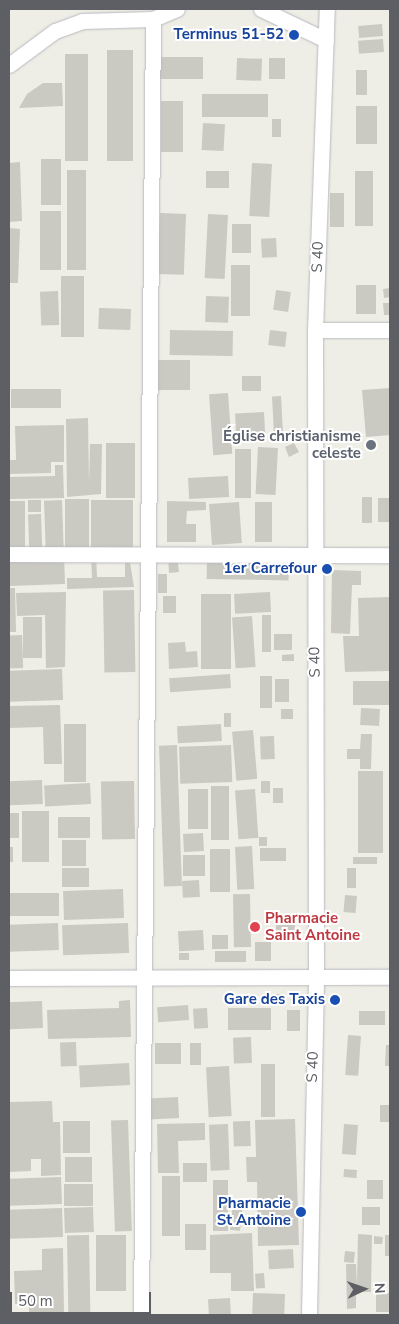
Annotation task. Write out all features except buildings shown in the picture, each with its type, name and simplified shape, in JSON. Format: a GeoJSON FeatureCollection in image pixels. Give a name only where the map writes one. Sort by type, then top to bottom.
{"type":"FeatureCollection","features":[{"type":"Feature","properties":{"kind":"street"},"geometry":{"type":"LineString","coordinates":[[9,65],[55,31],[82,21],[153,19],[177,9]]}},
{"type":"Feature","properties":{"kind":"street"},"geometry":{"type":"LineString","coordinates":[[261,9],[326,40]]}},
{"type":"Feature","properties":{"kind":"street","name":"S 40"},"geometry":{"type":"LineString","coordinates":[[309,1315],[316,978],[315,330],[327,9]]}},
{"type":"Feature","properties":{"kind":"street"},"geometry":{"type":"LineString","coordinates":[[141,1315],[141,979],[153,19]]}},
{"type":"Feature","properties":{"kind":"street"},"geometry":{"type":"LineString","coordinates":[[315,330],[390,330]]}},
{"type":"Feature","properties":{"kind":"street"},"geometry":{"type":"LineString","coordinates":[[9,554],[390,555]]}},
{"type":"Feature","properties":{"kind":"street"},"geometry":{"type":"LineString","coordinates":[[9,978],[390,977]]}},
{"type":"Feature","properties":{"kind":"place","name":"Terminus 51-52"},"geometry":{"type":"Point","coordinates":[294,35]}},
{"type":"Feature","properties":{"kind":"place","name":"Église christianisme celeste"},"geometry":{"type":"Point","coordinates":[371,445]}},
{"type":"Feature","properties":{"kind":"place","name":"1er Carrefour"},"geometry":{"type":"Point","coordinates":[327,569]}},
{"type":"Feature","properties":{"kind":"place","name":"Pharmacie Saint Antoine"},"geometry":{"type":"Point","coordinates":[255,927]}},
{"type":"Feature","properties":{"kind":"place","name":"Gare des Taxis"},"geometry":{"type":"Point","coordinates":[335,1000]}},
{"type":"Feature","properties":{"kind":"place","name":"Pharmacie St Antoine"},"geometry":{"type":"Point","coordinates":[301,1212]}}]}
